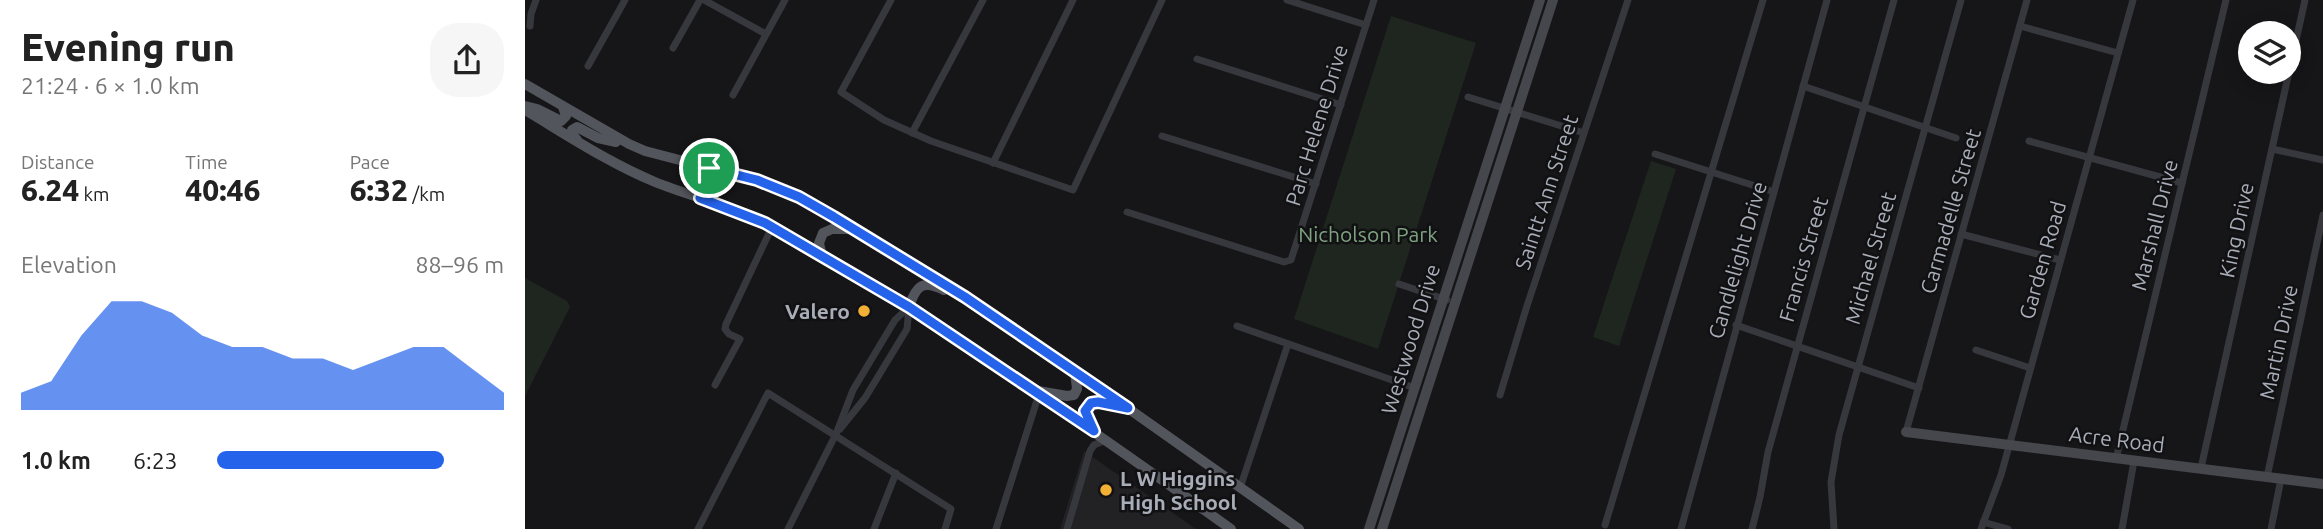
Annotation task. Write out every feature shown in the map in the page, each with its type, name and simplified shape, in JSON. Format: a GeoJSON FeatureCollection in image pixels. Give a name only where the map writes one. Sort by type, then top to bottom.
{"type":"FeatureCollection","features":[{"type":"Feature","properties":{"kind":"main road"},"geometry":{"type":"LineString","coordinates":[[525,84],[645,151],[757,180],[799,197],[987,312],[1299,529]]}},
{"type":"Feature","properties":{"kind":"main road"},"geometry":{"type":"LineString","coordinates":[[525,108],[537,108],[561,121],[566,116],[563,107]]}},
{"type":"Feature","properties":{"kind":"main road"},"geometry":{"type":"LineString","coordinates":[[525,108],[580,144],[654,181],[772,228],[909,307],[1107,439],[1230,529]]}},
{"type":"Feature","properties":{"kind":"main road"},"geometry":{"type":"LineString","coordinates":[[580,144],[572,134],[574,127],[599,138],[629,144]]}},
{"type":"Feature","properties":{"kind":"main road"},"geometry":{"type":"LineString","coordinates":[[700,198],[719,188],[720,179],[709,168]]}},
{"type":"Feature","properties":{"kind":"main road"},"geometry":{"type":"LineString","coordinates":[[822,257],[819,243],[823,233],[832,229],[854,229]]}},
{"type":"Feature","properties":{"kind":"main road"},"geometry":{"type":"LineString","coordinates":[[909,307],[917,288],[930,285],[987,312]]}},
{"type":"Feature","properties":{"kind":"main road"},"geometry":{"type":"LineString","coordinates":[[1035,392],[1074,395],[1077,389],[1075,371]]}},
{"type":"Feature","properties":{"kind":"main road"},"geometry":{"type":"LineString","coordinates":[[1094,431],[1085,411],[1091,403],[1128,408]]}},
{"type":"Feature","properties":{"kind":"street"},"geometry":{"type":"LineString","coordinates":[[530,26],[536,0]]}},
{"type":"Feature","properties":{"kind":"street"},"geometry":{"type":"LineString","coordinates":[[587,66],[625,0]]}},
{"type":"Feature","properties":{"kind":"street"},"geometry":{"type":"LineString","coordinates":[[673,48],[702,0],[766,34]]}},
{"type":"Feature","properties":{"kind":"street"},"geometry":{"type":"LineString","coordinates":[[733,95],[785,0]]}},
{"type":"Feature","properties":{"kind":"street"},"geometry":{"type":"LineString","coordinates":[[891,0],[841,92],[884,120],[912,133],[1073,190],[1162,0]]}},
{"type":"Feature","properties":{"kind":"street"},"geometry":{"type":"LineString","coordinates":[[912,133],[983,0]]}},
{"type":"Feature","properties":{"kind":"street"},"geometry":{"type":"LineString","coordinates":[[993,163],[1073,0]]}},
{"type":"Feature","properties":{"kind":"street"},"geometry":{"type":"LineString","coordinates":[[1287,0],[1366,25]]}},
{"type":"Feature","properties":{"kind":"street","name":"Parc Helene Drive"},"geometry":{"type":"LineString","coordinates":[[1127,212],[1284,262],[1291,260],[1374,0]]}},
{"type":"Feature","properties":{"kind":"street","name":"Westwood Drive"},"geometry":{"type":"LineString","coordinates":[[1369,529],[1540,0]]}},
{"type":"Feature","properties":{"kind":"street","name":"Westwood Drive"},"geometry":{"type":"LineString","coordinates":[[1382,529],[1553,0]]}},
{"type":"Feature","properties":{"kind":"street","name":"Saintt Ann Street"},"geometry":{"type":"LineString","coordinates":[[1500,395],[1628,0]]}},
{"type":"Feature","properties":{"kind":"street"},"geometry":{"type":"LineString","coordinates":[[1605,525],[1763,0]]}},
{"type":"Feature","properties":{"kind":"street","name":"Candlelight Drive"},"geometry":{"type":"LineString","coordinates":[[1681,529],[1827,0]]}},
{"type":"Feature","properties":{"kind":"street","name":"Francis Street"},"geometry":{"type":"LineString","coordinates":[[1752,529],[1761,497],[1768,452],[1894,0]]}},
{"type":"Feature","properties":{"kind":"street","name":"Michael Street"},"geometry":{"type":"LineString","coordinates":[[1834,529],[1832,467],[1961,0]]}},
{"type":"Feature","properties":{"kind":"street","name":"Carmadelle Street"},"geometry":{"type":"LineString","coordinates":[[1906,432],[2027,0]]}},
{"type":"Feature","properties":{"kind":"street","name":"Garden Road"},"geometry":{"type":"LineString","coordinates":[[1982,525],[2001,475],[2133,0]]}},
{"type":"Feature","properties":{"kind":"street","name":"Marshall Drive"},"geometry":{"type":"LineString","coordinates":[[2116,458],[2226,0]]}},
{"type":"Feature","properties":{"kind":"street","name":"King Drive"},"geometry":{"type":"LineString","coordinates":[[2201,468],[2305,0]]}},
{"type":"Feature","properties":{"kind":"street"},"geometry":{"type":"LineString","coordinates":[[2020,26],[2118,53]]}},
{"type":"Feature","properties":{"kind":"street"},"geometry":{"type":"LineString","coordinates":[[1197,59],[1341,104]]}},
{"type":"Feature","properties":{"kind":"street"},"geometry":{"type":"LineString","coordinates":[[1803,86],[1956,138]]}},
{"type":"Feature","properties":{"kind":"street"},"geometry":{"type":"LineString","coordinates":[[1468,97],[1584,133]]}},
{"type":"Feature","properties":{"kind":"street"},"geometry":{"type":"LineString","coordinates":[[1161,136],[1316,184]]}},
{"type":"Feature","properties":{"kind":"street"},"geometry":{"type":"LineString","coordinates":[[2029,141],[2182,183]]}},
{"type":"Feature","properties":{"kind":"street"},"geometry":{"type":"LineString","coordinates":[[2272,149],[2323,160]]}},
{"type":"Feature","properties":{"kind":"street"},"geometry":{"type":"LineString","coordinates":[[1655,154],[1774,192]]}},
{"type":"Feature","properties":{"kind":"street","name":"Martin Drive"},"geometry":{"type":"LineString","coordinates":[[2267,477],[2323,215]]}},
{"type":"Feature","properties":{"kind":"street"},"geometry":{"type":"LineString","coordinates":[[715,384],[740,339],[729,334],[725,329],[726,324],[772,228]]}},
{"type":"Feature","properties":{"kind":"street"},"geometry":{"type":"LineString","coordinates":[[1961,234],[2060,260]]}},
{"type":"Feature","properties":{"kind":"street"},"geometry":{"type":"LineString","coordinates":[[1399,284],[1454,303]]}},
{"type":"Feature","properties":{"kind":"street"},"geometry":{"type":"LineString","coordinates":[[836,435],[865,398],[907,329],[909,307]]}},
{"type":"Feature","properties":{"kind":"street"},"geometry":{"type":"LineString","coordinates":[[788,529],[836,435],[853,390],[895,320],[909,307]]}},
{"type":"Feature","properties":{"kind":"street"},"geometry":{"type":"LineString","coordinates":[[1736,325],[1919,387]]}},
{"type":"Feature","properties":{"kind":"street"},"geometry":{"type":"LineString","coordinates":[[1237,326],[1415,388]]}},
{"type":"Feature","properties":{"kind":"street"},"geometry":{"type":"LineString","coordinates":[[1240,488],[1288,344]]}},
{"type":"Feature","properties":{"kind":"street"},"geometry":{"type":"LineString","coordinates":[[1976,350],[2029,368]]}},
{"type":"Feature","properties":{"kind":"street"},"geometry":{"type":"LineString","coordinates":[[996,529],[1035,392]]}},
{"type":"Feature","properties":{"kind":"street"},"geometry":{"type":"LineString","coordinates":[[698,529],[768,393],[951,509],[945,529]]}},
{"type":"Feature","properties":{"kind":"street","name":"Acre Road"},"geometry":{"type":"LineString","coordinates":[[1906,432],[2323,484]]}},
{"type":"Feature","properties":{"kind":"street"},"geometry":{"type":"LineString","coordinates":[[1067,529],[1090,451],[1094,445],[1107,439]]}},
{"type":"Feature","properties":{"kind":"street"},"geometry":{"type":"LineString","coordinates":[[2122,529],[2134,461]]}},
{"type":"Feature","properties":{"kind":"street"},"geometry":{"type":"LineString","coordinates":[[874,529],[896,473]]}},
{"type":"Feature","properties":{"kind":"street"},"geometry":{"type":"LineString","coordinates":[[2271,529],[2281,479]]}},
{"type":"Feature","properties":{"kind":"street"},"geometry":{"type":"LineString","coordinates":[[1982,525],[2008,529]]}},
{"type":"Feature","properties":{"kind":"shaded area","name":"L W Higgins High School"},"geometry":{"type":"Polygon","coordinates":[[[1084,451],[1196,529],[1060,529],[1084,451]]]}},
{"type":"Feature","properties":{"kind":"green space","name":"Nicholson Park"},"geometry":{"type":"Polygon","coordinates":[[[1391,16],[1476,43],[1378,349],[1294,319],[1391,16]]]}},
{"type":"Feature","properties":{"kind":"green space"},"geometry":{"type":"Polygon","coordinates":[[[1651,161],[1676,169],[1619,346],[1593,337],[1651,161]]]}},
{"type":"Feature","properties":{"kind":"green space"},"geometry":{"type":"Polygon","coordinates":[[[525,278],[567,301],[570,307],[525,396],[525,278]]]}},
{"type":"Feature","properties":{"kind":"place","name":"Valero"},"geometry":{"type":"Point","coordinates":[864,311]}},
{"type":"Feature","properties":{"kind":"place","name":"L W Higgins High School"},"geometry":{"type":"Point","coordinates":[1106,490]}},
{"type":"Feature","properties":{"kind":"route"},"geometry":{"type":"LineString","coordinates":[[709,168],[757,180],[799,197],[834,217],[1027,337],[1128,408],[1091,403],[1085,411],[1094,431],[909,307],[765,223],[700,198],[719,188],[720,179],[709,168]]}}]}
